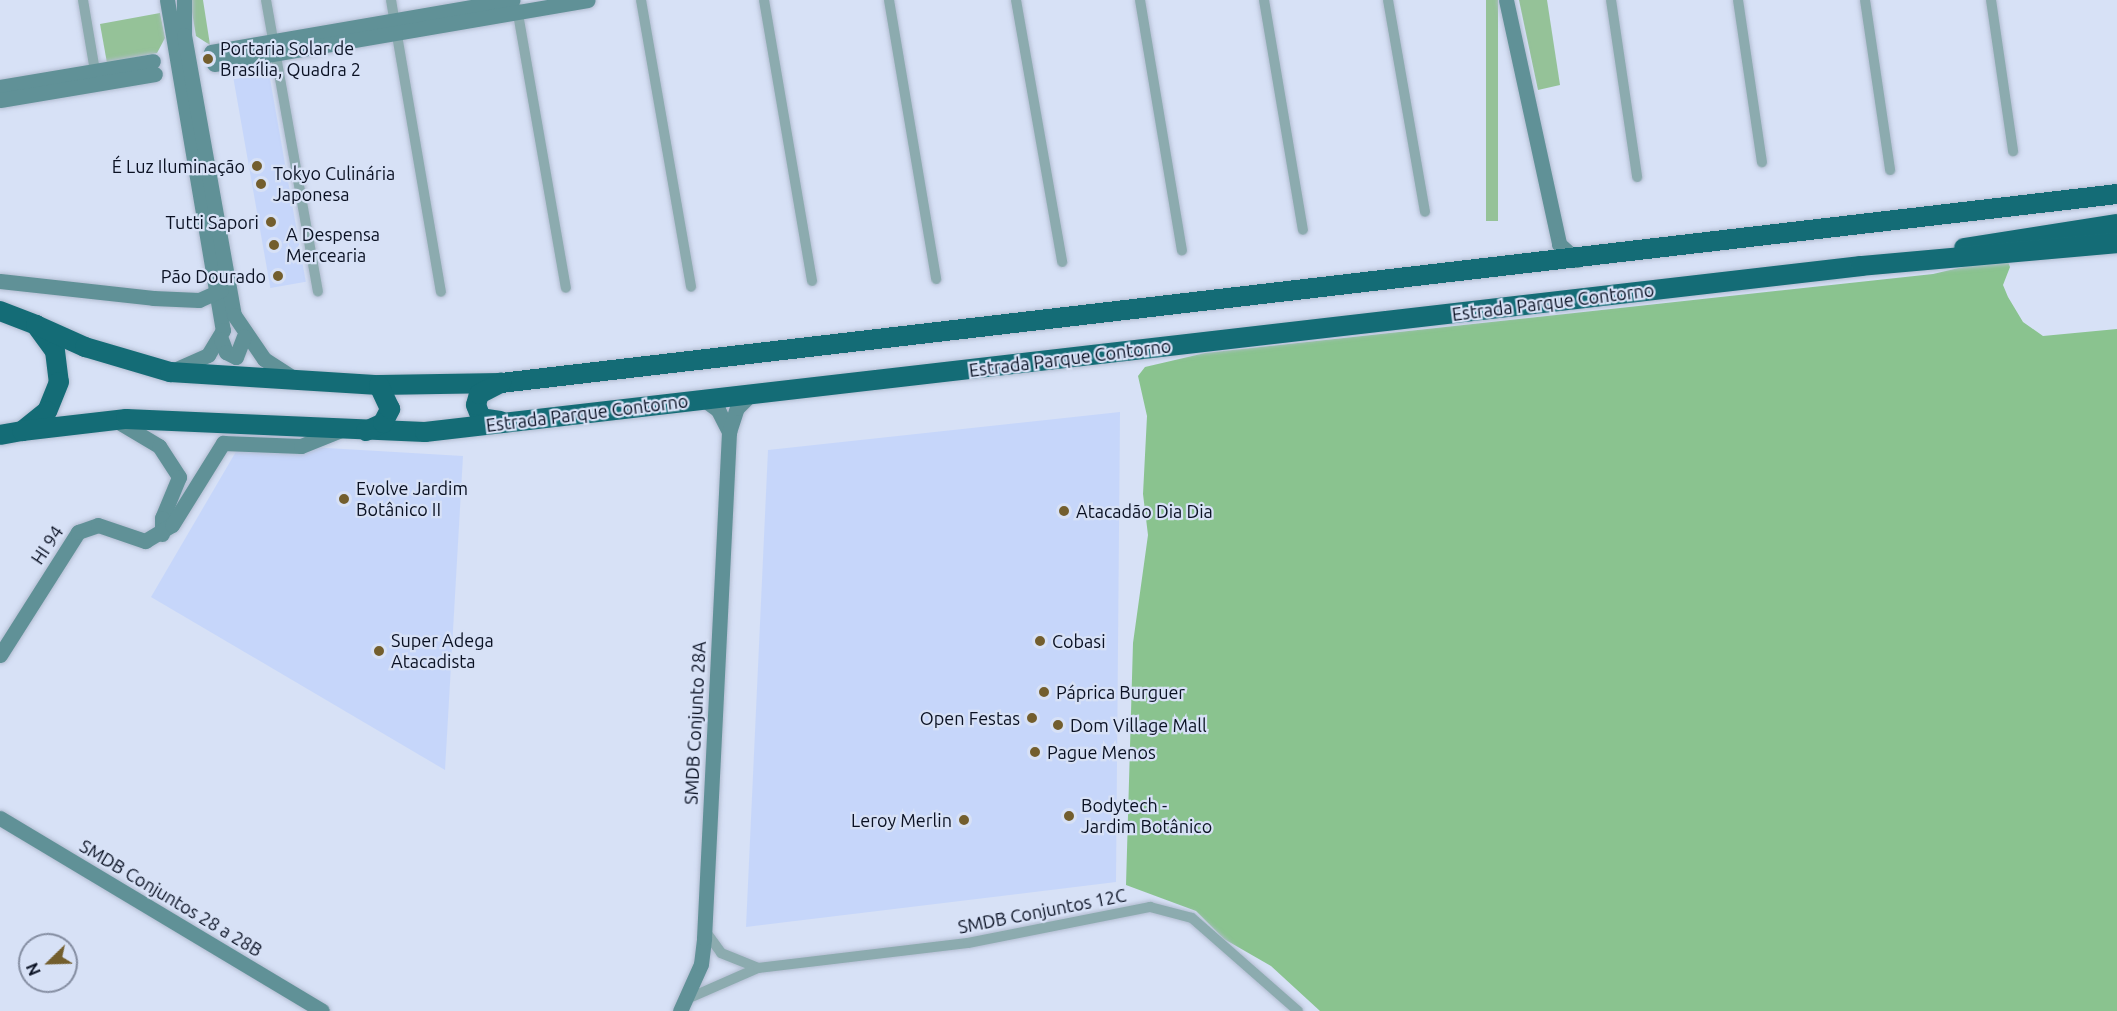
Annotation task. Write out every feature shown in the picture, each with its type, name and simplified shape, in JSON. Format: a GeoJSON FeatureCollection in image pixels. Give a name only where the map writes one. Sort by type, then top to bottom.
{"type":"FeatureCollection","features":[{"type":"Feature","properties":{"kind":"highway"},"geometry":{"type":"LineString","coordinates":[[0,310],[85,347],[170,372],[379,385],[501,383],[1577,260],[2117,194]]}},
{"type":"Feature","properties":{"kind":"highway"},"geometry":{"type":"LineString","coordinates":[[1881,224],[2117,207]]}},
{"type":"Feature","properties":{"kind":"highway"},"geometry":{"type":"LineString","coordinates":[[1900,263],[2080,228],[2117,224]]}},
{"type":"Feature","properties":{"kind":"highway","name":"Estrada Parque Contorno"},"geometry":{"type":"LineString","coordinates":[[14,433],[116,420],[425,432],[1900,263],[2117,243]]}},
{"type":"Feature","properties":{"kind":"highway"},"geometry":{"type":"LineString","coordinates":[[0,447],[14,433],[47,411],[59,382],[55,351],[36,325]]}},
{"type":"Feature","properties":{"kind":"highway"},"geometry":{"type":"LineString","coordinates":[[501,383],[479,394],[476,405],[482,419],[507,422]]}},
{"type":"Feature","properties":{"kind":"highway"},"geometry":{"type":"LineString","coordinates":[[366,431],[383,423],[390,409],[379,385]]}},
{"type":"Feature","properties":{"kind":"street"},"geometry":{"type":"LineString","coordinates":[[83,0],[96,77]]}},
{"type":"Feature","properties":{"kind":"street"},"geometry":{"type":"LineString","coordinates":[[266,0],[318,291]]}},
{"type":"Feature","properties":{"kind":"street"},"geometry":{"type":"LineString","coordinates":[[391,0],[441,292]]}},
{"type":"Feature","properties":{"kind":"street"},"geometry":{"type":"LineString","coordinates":[[0,87],[96,77],[395,27],[516,4],[588,0]]}},
{"type":"Feature","properties":{"kind":"street"},"geometry":{"type":"LineString","coordinates":[[641,0],[691,287]]}},
{"type":"Feature","properties":{"kind":"street"},"geometry":{"type":"LineString","coordinates":[[764,0],[812,281]]}},
{"type":"Feature","properties":{"kind":"street"},"geometry":{"type":"LineString","coordinates":[[889,0],[936,279]]}},
{"type":"Feature","properties":{"kind":"street"},"geometry":{"type":"LineString","coordinates":[[1016,0],[1062,262]]}},
{"type":"Feature","properties":{"kind":"street"},"geometry":{"type":"LineString","coordinates":[[1140,0],[1182,250]]}},
{"type":"Feature","properties":{"kind":"street"},"geometry":{"type":"LineString","coordinates":[[1264,0],[1303,230]]}},
{"type":"Feature","properties":{"kind":"street"},"geometry":{"type":"LineString","coordinates":[[1388,0],[1425,212]]}},
{"type":"Feature","properties":{"kind":"street"},"geometry":{"type":"LineString","coordinates":[[1506,0],[1558,244],[1550,263]]}},
{"type":"Feature","properties":{"kind":"street"},"geometry":{"type":"LineString","coordinates":[[1611,0],[1637,177]]}},
{"type":"Feature","properties":{"kind":"street"},"geometry":{"type":"LineString","coordinates":[[1738,0],[1762,162]]}},
{"type":"Feature","properties":{"kind":"street"},"geometry":{"type":"LineString","coordinates":[[1865,0],[1890,170]]}},
{"type":"Feature","properties":{"kind":"street"},"geometry":{"type":"LineString","coordinates":[[1991,0],[2013,151]]}},
{"type":"Feature","properties":{"kind":"street"},"geometry":{"type":"LineString","coordinates":[[244,336],[236,357],[226,352],[221,339],[213,295],[183,63],[184,1],[167,2],[183,63],[230,291],[244,336],[264,359],[295,379]]}},
{"type":"Feature","properties":{"kind":"street"},"geometry":{"type":"LineString","coordinates":[[516,4],[566,288]]}},
{"type":"Feature","properties":{"kind":"street"},"geometry":{"type":"LineString","coordinates":[[0,100],[96,77]]}},
{"type":"Feature","properties":{"kind":"street"},"geometry":{"type":"LineString","coordinates":[[1558,244],[1577,260]]}},
{"type":"Feature","properties":{"kind":"street"},"geometry":{"type":"LineString","coordinates":[[0,281],[153,298],[199,300],[230,291]]}},
{"type":"Feature","properties":{"kind":"street"},"geometry":{"type":"LineString","coordinates":[[170,372],[208,355],[221,339]]}},
{"type":"Feature","properties":{"kind":"street"},"geometry":{"type":"LineString","coordinates":[[729,432],[737,408],[750,395]]}},
{"type":"Feature","properties":{"kind":"street"},"geometry":{"type":"LineString","coordinates":[[703,399],[718,410],[729,432]]}},
{"type":"Feature","properties":{"kind":"street"},"geometry":{"type":"LineString","coordinates":[[116,420],[159,446],[179,477],[162,518],[162,534]]}},
{"type":"Feature","properties":{"kind":"street"},"geometry":{"type":"LineString","coordinates":[[162,534],[223,443],[301,446],[341,430]]}},
{"type":"Feature","properties":{"kind":"street","name":"SMDB Conjunto 28A"},"geometry":{"type":"LineString","coordinates":[[684,1005],[701,964],[729,432]]}},
{"type":"Feature","properties":{"kind":"street","name":"HI 94"},"geometry":{"type":"LineString","coordinates":[[0,656],[78,532],[98,525],[145,541],[162,534]]}},
{"type":"Feature","properties":{"kind":"street","name":"SMDB Conjuntos 28 a 28B"},"geometry":{"type":"LineString","coordinates":[[0,818],[322,1011]]}},
{"type":"Feature","properties":{"kind":"street","name":"SMDB Conjuntos 12C"},"geometry":{"type":"LineString","coordinates":[[684,1005],[758,968],[968,944],[1150,907],[1192,918],[1298,1011]]}},
{"type":"Feature","properties":{"kind":"street","name":"SMDB Conjuntos 12C"},"geometry":{"type":"LineString","coordinates":[[704,925],[721,953],[758,968]]}},
{"type":"Feature","properties":{"kind":"shaded area"},"geometry":{"type":"Polygon","coordinates":[[[269,73],[306,282],[270,288],[234,79],[269,73]]]}},
{"type":"Feature","properties":{"kind":"shaded area"},"geometry":{"type":"Polygon","coordinates":[[[1120,412],[1116,882],[746,927],[768,450],[1120,412]]]}},
{"type":"Feature","properties":{"kind":"shaded area"},"geometry":{"type":"Polygon","coordinates":[[[241,443],[463,456],[445,770],[151,597],[241,443]]]}},
{"type":"Feature","properties":{"kind":"green space"},"geometry":{"type":"Polygon","coordinates":[[[190,0],[203,0],[210,45],[196,36],[190,0]]]}},
{"type":"Feature","properties":{"kind":"green space"},"geometry":{"type":"Polygon","coordinates":[[[1486,0],[1498,0],[1498,221],[1486,221],[1486,0]]]}},
{"type":"Feature","properties":{"kind":"green space"},"geometry":{"type":"Polygon","coordinates":[[[1519,0],[1547,0],[1560,85],[1538,90],[1519,0]]]}},
{"type":"Feature","properties":{"kind":"green space"},"geometry":{"type":"Polygon","coordinates":[[[160,13],[165,38],[157,53],[107,63],[100,24],[160,13]]]}},
{"type":"Feature","properties":{"kind":"green space"},"geometry":{"type":"Polygon","coordinates":[[[2006,257],[2010,267],[2003,285],[2008,297],[2023,322],[2043,336],[2117,329],[2117,1011],[1320,1011],[1271,966],[1224,939],[1196,911],[1126,885],[1133,643],[1148,535],[1143,494],[1147,416],[1138,376],[1145,367],[1205,353],[1933,274],[2006,257]]]}},
{"type":"Feature","properties":{"kind":"place","name":"Portaria Solar de Brasília, Quadra 2"},"geometry":{"type":"Point","coordinates":[208,59]}},
{"type":"Feature","properties":{"kind":"place","name":"É Luz Iluminação"},"geometry":{"type":"Point","coordinates":[257,166]}},
{"type":"Feature","properties":{"kind":"place","name":"Tokyo Culinária Japonesa"},"geometry":{"type":"Point","coordinates":[261,184]}},
{"type":"Feature","properties":{"kind":"place","name":"Tutti Sapori"},"geometry":{"type":"Point","coordinates":[271,222]}},
{"type":"Feature","properties":{"kind":"place","name":"A Despensa Mercearia"},"geometry":{"type":"Point","coordinates":[274,245]}},
{"type":"Feature","properties":{"kind":"place","name":"Pão Dourado"},"geometry":{"type":"Point","coordinates":[278,276]}},
{"type":"Feature","properties":{"kind":"place","name":"Evolve Jardim Botânico II"},"geometry":{"type":"Point","coordinates":[344,499]}},
{"type":"Feature","properties":{"kind":"place","name":"Atacadão Dia Dia"},"geometry":{"type":"Point","coordinates":[1064,511]}},
{"type":"Feature","properties":{"kind":"place","name":"Cobasi"},"geometry":{"type":"Point","coordinates":[1040,641]}},
{"type":"Feature","properties":{"kind":"place","name":"Super Adega Atacadista"},"geometry":{"type":"Point","coordinates":[379,651]}},
{"type":"Feature","properties":{"kind":"place","name":"Páprica Burguer"},"geometry":{"type":"Point","coordinates":[1044,692]}},
{"type":"Feature","properties":{"kind":"place","name":"Open Festas"},"geometry":{"type":"Point","coordinates":[1032,718]}},
{"type":"Feature","properties":{"kind":"place","name":"Dom Village Mall"},"geometry":{"type":"Point","coordinates":[1058,725]}},
{"type":"Feature","properties":{"kind":"place","name":"Pague Menos"},"geometry":{"type":"Point","coordinates":[1035,752]}},
{"type":"Feature","properties":{"kind":"place","name":"Bodytech - Jardim Botânico"},"geometry":{"type":"Point","coordinates":[1069,816]}},
{"type":"Feature","properties":{"kind":"place","name":"Leroy Merlin"},"geometry":{"type":"Point","coordinates":[964,820]}}]}
